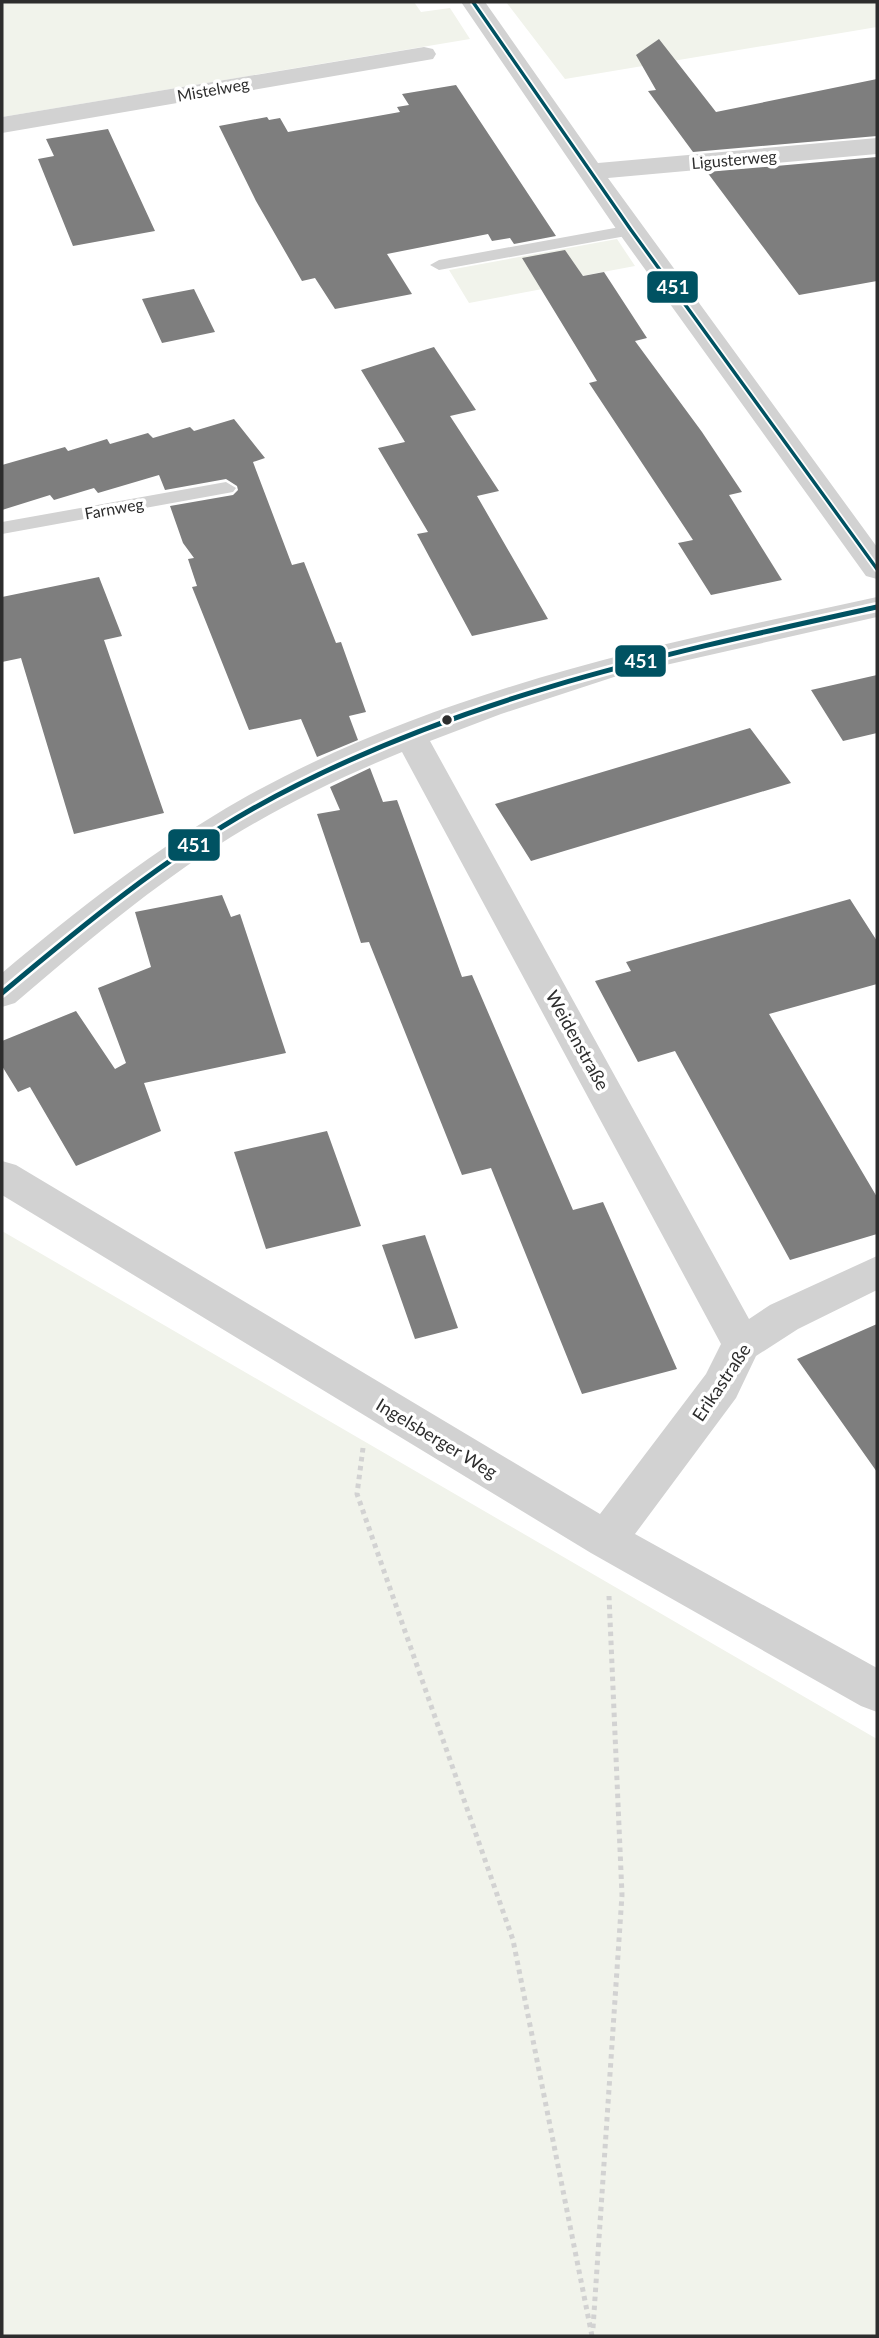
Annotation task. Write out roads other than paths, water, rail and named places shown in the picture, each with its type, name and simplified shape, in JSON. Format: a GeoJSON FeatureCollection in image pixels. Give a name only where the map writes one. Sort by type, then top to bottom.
{"type":"FeatureCollection","features":[{"type":"Feature","properties":{"kind":"street"},"geometry":{"type":"LineString","coordinates":[[473,2],[631,230],[877,569]]}},
{"type":"Feature","properties":{"kind":"street","name":"Mistelweg"},"geometry":{"type":"LineString","coordinates":[[2,125],[424,54]]}},
{"type":"Feature","properties":{"kind":"street","name":"Ligusterweg"},"geometry":{"type":"LineString","coordinates":[[591,172],[877,146]]}},
{"type":"Feature","properties":{"kind":"street"},"geometry":{"type":"LineString","coordinates":[[2,993],[44,956],[146,878],[226,824],[295,786],[411,737],[609,668],[877,607]]}},
{"type":"Feature","properties":{"kind":"street","name":"Weidenstraße"},"geometry":{"type":"LineString","coordinates":[[411,737],[743,1345]]}},
{"type":"Feature","properties":{"kind":"street","name":"Ingelsberger Weg"},"geometry":{"type":"LineString","coordinates":[[2,1176],[606,1540],[877,1691]]}},
{"type":"Feature","properties":{"kind":"street","name":"Erikastraße"},"geometry":{"type":"LineString","coordinates":[[606,1540],[721,1386],[743,1345],[784,1317],[877,1272]]}},
{"type":"Feature","properties":{"kind":"lane"},"geometry":{"type":"LineString","coordinates":[[439,265],[631,230]]}},
{"type":"Feature","properties":{"kind":"lane","name":"Farnweg"},"geometry":{"type":"LineString","coordinates":[[2,528],[226,488]]}}]}
